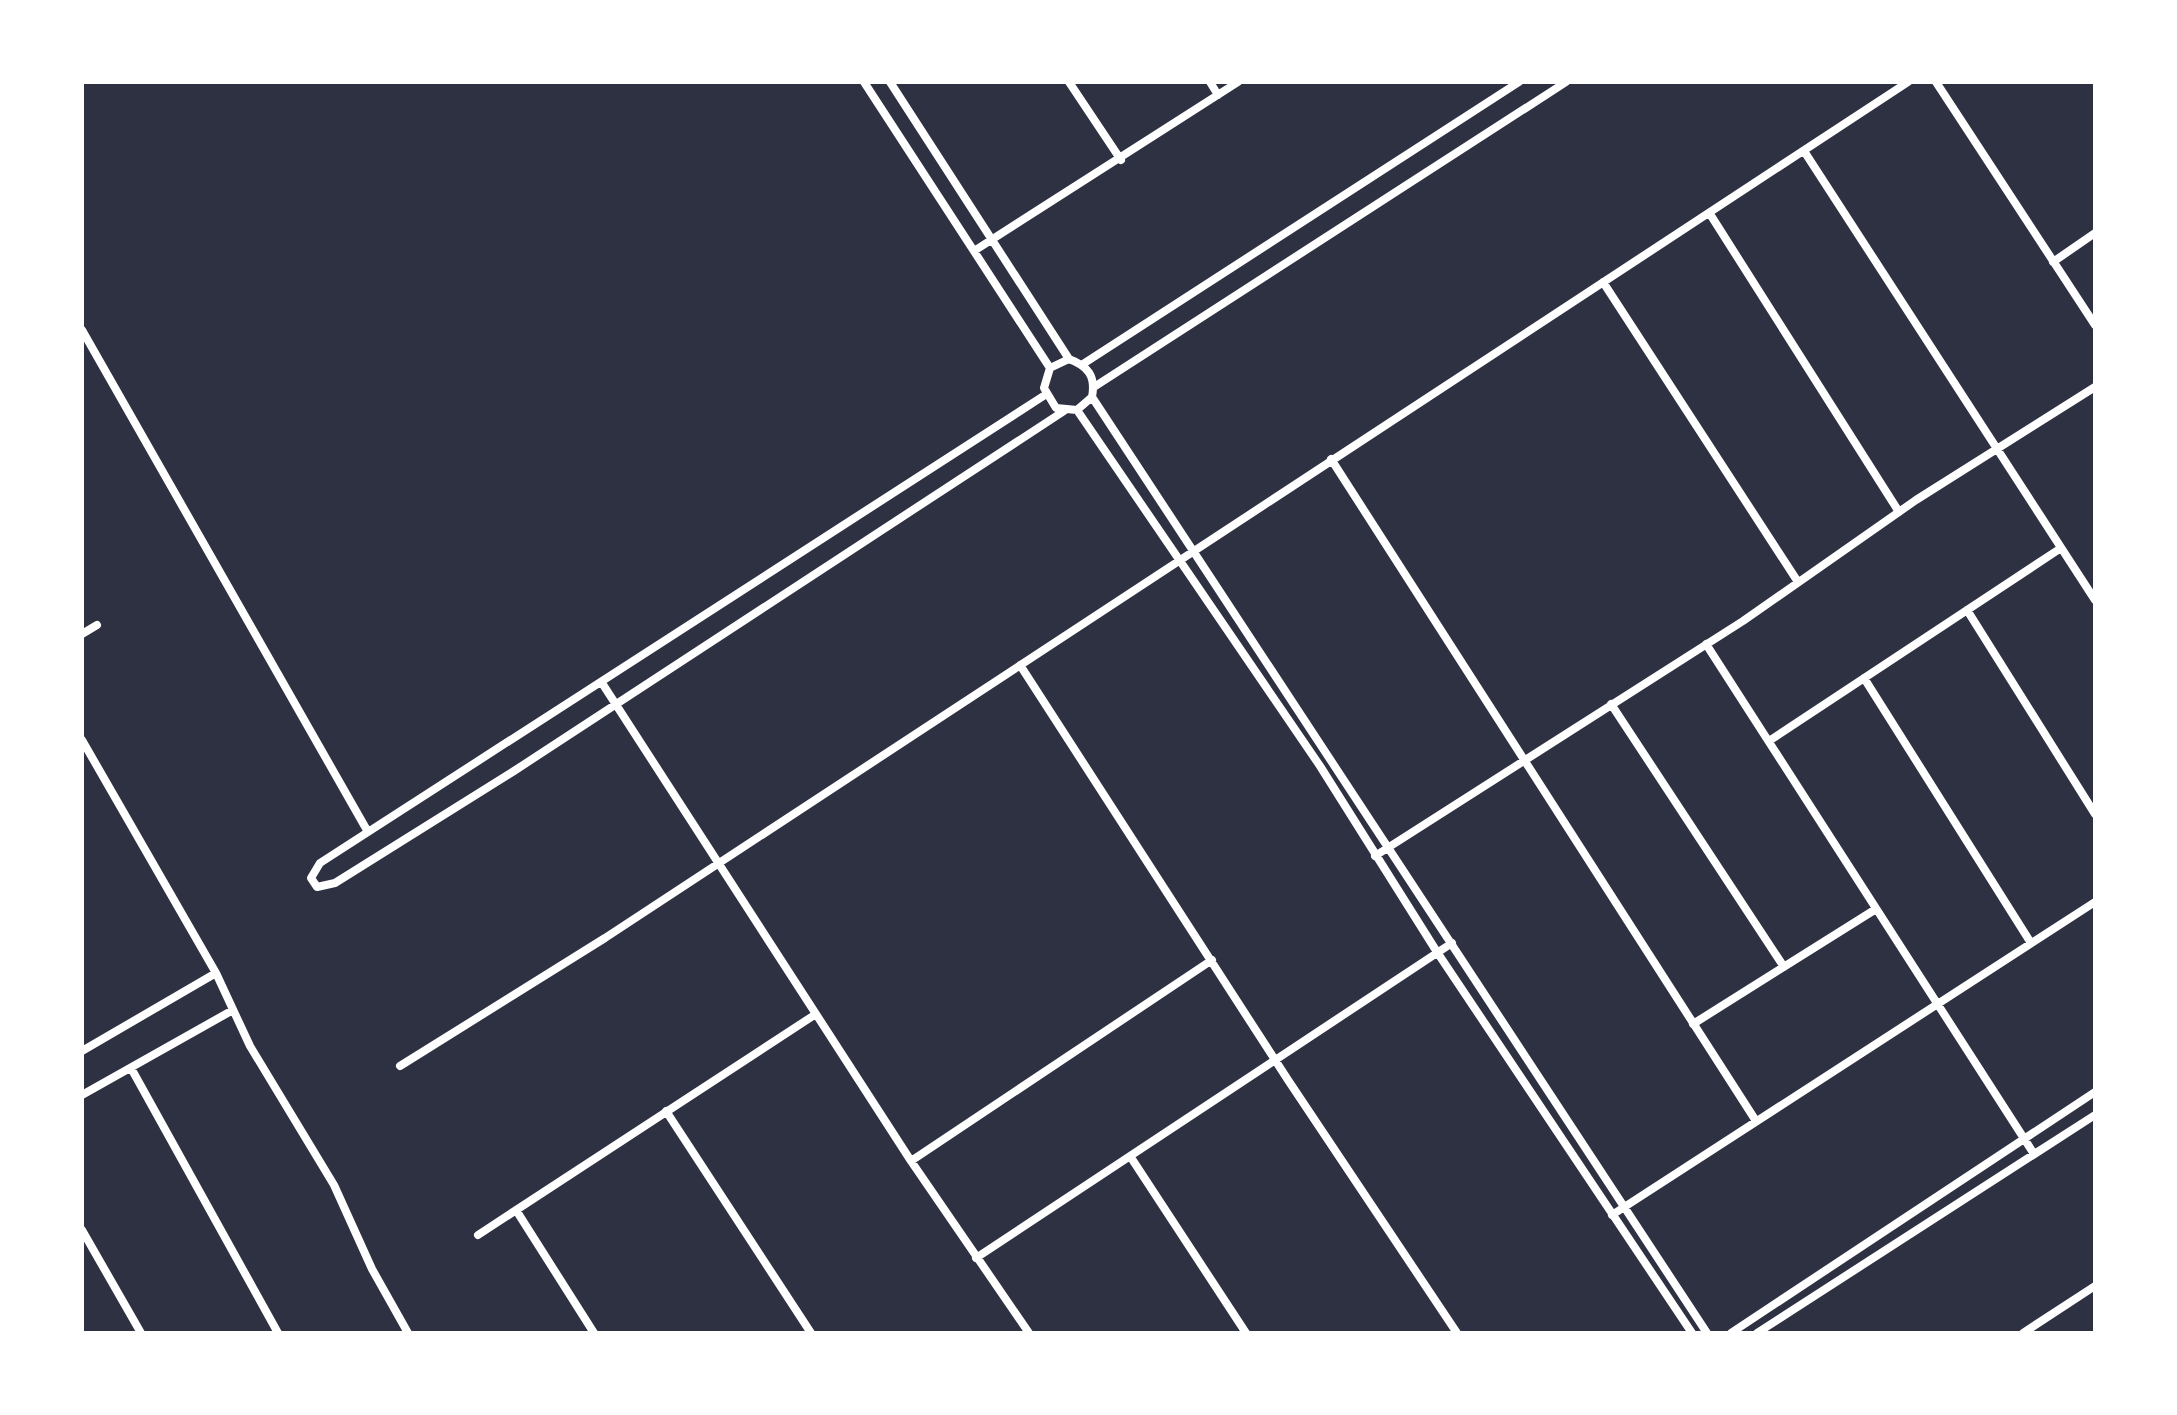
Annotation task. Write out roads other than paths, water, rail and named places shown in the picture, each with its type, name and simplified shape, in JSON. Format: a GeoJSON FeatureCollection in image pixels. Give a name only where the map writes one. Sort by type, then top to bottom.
{"type":"FeatureCollection","features":[{"type":"Feature","properties":{"kind":"street"},"geometry":{"type":"LineString","coordinates":[[864,82],[1050,368]]}},
{"type":"Feature","properties":{"kind":"street"},"geometry":{"type":"LineString","coordinates":[[890,82],[1069,359],[1083,364],[1093,378],[1092,397],[1077,410],[1064,411],[1056,408],[1045,395],[1044,380],[1050,368],[1069,359]]}},
{"type":"Feature","properties":{"kind":"street"},"geometry":{"type":"LineString","coordinates":[[1069,82],[1121,160]]}},
{"type":"Feature","properties":{"kind":"street"},"geometry":{"type":"LineString","coordinates":[[1210,82],[1218,95]]}},
{"type":"Feature","properties":{"kind":"street"},"geometry":{"type":"LineString","coordinates":[[974,251],[1121,160],[1238,82]]}},
{"type":"Feature","properties":{"kind":"street"},"geometry":{"type":"LineString","coordinates":[[1083,364],[1519,82]]}},
{"type":"Feature","properties":{"kind":"street"},"geometry":{"type":"LineString","coordinates":[[1094,387],[1566,82]]}},
{"type":"Feature","properties":{"kind":"street"},"geometry":{"type":"LineString","coordinates":[[400,1066],[719,862],[1908,82]]}},
{"type":"Feature","properties":{"kind":"street"},"geometry":{"type":"LineString","coordinates":[[1936,82],[2095,325]]}},
{"type":"Feature","properties":{"kind":"street"},"geometry":{"type":"LineString","coordinates":[[1804,151],[2095,600]]}},
{"type":"Feature","properties":{"kind":"street"},"geometry":{"type":"LineString","coordinates":[[1710,214],[1899,512]]}},
{"type":"Feature","properties":{"kind":"street"},"geometry":{"type":"LineString","coordinates":[[2053,262],[2095,233]]}},
{"type":"Feature","properties":{"kind":"street"},"geometry":{"type":"LineString","coordinates":[[1603,282],[1798,582]]}},
{"type":"Feature","properties":{"kind":"street"},"geometry":{"type":"LineString","coordinates":[[82,330],[368,832]]}},
{"type":"Feature","properties":{"kind":"street"},"geometry":{"type":"LineString","coordinates":[[1375,856],[1706,644],[1899,512],[2095,387]]}},
{"type":"Feature","properties":{"kind":"street"},"geometry":{"type":"LineString","coordinates":[[1045,395],[320,863],[311,878],[317,887],[335,883],[616,705],[1064,411]]}},
{"type":"Feature","properties":{"kind":"street"},"geometry":{"type":"LineString","coordinates":[[1092,397],[1707,1333]]}},
{"type":"Feature","properties":{"kind":"street"},"geometry":{"type":"LineString","coordinates":[[1077,410],[1320,766],[1437,952],[1692,1333]]}},
{"type":"Feature","properties":{"kind":"street"},"geometry":{"type":"LineString","coordinates":[[1331,459],[1756,1121]]}},
{"type":"Feature","properties":{"kind":"street"},"geometry":{"type":"LineString","coordinates":[[1769,741],[2061,548]]}},
{"type":"Feature","properties":{"kind":"street"},"geometry":{"type":"LineString","coordinates":[[1967,610],[2095,814]]}},
{"type":"Feature","properties":{"kind":"street"},"geometry":{"type":"LineString","coordinates":[[82,634],[97,625]]}},
{"type":"Feature","properties":{"kind":"street"},"geometry":{"type":"LineString","coordinates":[[1706,644],[2034,1154]]}},
{"type":"Feature","properties":{"kind":"street"},"geometry":{"type":"LineString","coordinates":[[1020,665],[1276,1061],[1457,1333]]}},
{"type":"Feature","properties":{"kind":"street"},"geometry":{"type":"LineString","coordinates":[[1864,678],[2031,943]]}},
{"type":"Feature","properties":{"kind":"street"},"geometry":{"type":"LineString","coordinates":[[602,683],[911,1161],[1029,1333]]}},
{"type":"Feature","properties":{"kind":"street"},"geometry":{"type":"LineString","coordinates":[[1611,704],[1784,967]]}},
{"type":"Feature","properties":{"kind":"street"},"geometry":{"type":"LineString","coordinates":[[82,740],[216,973],[250,1046],[334,1185],[372,1269],[408,1333]]}},
{"type":"Feature","properties":{"kind":"street"},"geometry":{"type":"LineString","coordinates":[[1612,1215],[2095,902]]}},
{"type":"Feature","properties":{"kind":"street"},"geometry":{"type":"LineString","coordinates":[[1693,1024],[1876,909]]}},
{"type":"Feature","properties":{"kind":"street"},"geometry":{"type":"LineString","coordinates":[[976,1258],[1452,943]]}},
{"type":"Feature","properties":{"kind":"street"},"geometry":{"type":"LineString","coordinates":[[911,1161],[1212,960]]}},
{"type":"Feature","properties":{"kind":"street"},"geometry":{"type":"LineString","coordinates":[[82,1051],[216,973]]}},
{"type":"Feature","properties":{"kind":"street"},"geometry":{"type":"LineString","coordinates":[[82,1095],[233,1010]]}},
{"type":"Feature","properties":{"kind":"street"},"geometry":{"type":"LineString","coordinates":[[478,1235],[816,1014]]}},
{"type":"Feature","properties":{"kind":"street"},"geometry":{"type":"LineString","coordinates":[[131,1068],[278,1333]]}},
{"type":"Feature","properties":{"kind":"street"},"geometry":{"type":"LineString","coordinates":[[1731,1333],[2095,1092]]}},
{"type":"Feature","properties":{"kind":"street"},"geometry":{"type":"LineString","coordinates":[[666,1111],[811,1333]]}},
{"type":"Feature","properties":{"kind":"street"},"geometry":{"type":"LineString","coordinates":[[1757,1333],[2095,1115]]}},
{"type":"Feature","properties":{"kind":"street"},"geometry":{"type":"LineString","coordinates":[[1130,1156],[1246,1333]]}},
{"type":"Feature","properties":{"kind":"street"},"geometry":{"type":"LineString","coordinates":[[516,1210],[594,1333]]}},
{"type":"Feature","properties":{"kind":"street"},"geometry":{"type":"LineString","coordinates":[[82,1230],[141,1333]]}},
{"type":"Feature","properties":{"kind":"street"},"geometry":{"type":"LineString","coordinates":[[2023,1333],[2095,1286]]}}]}
